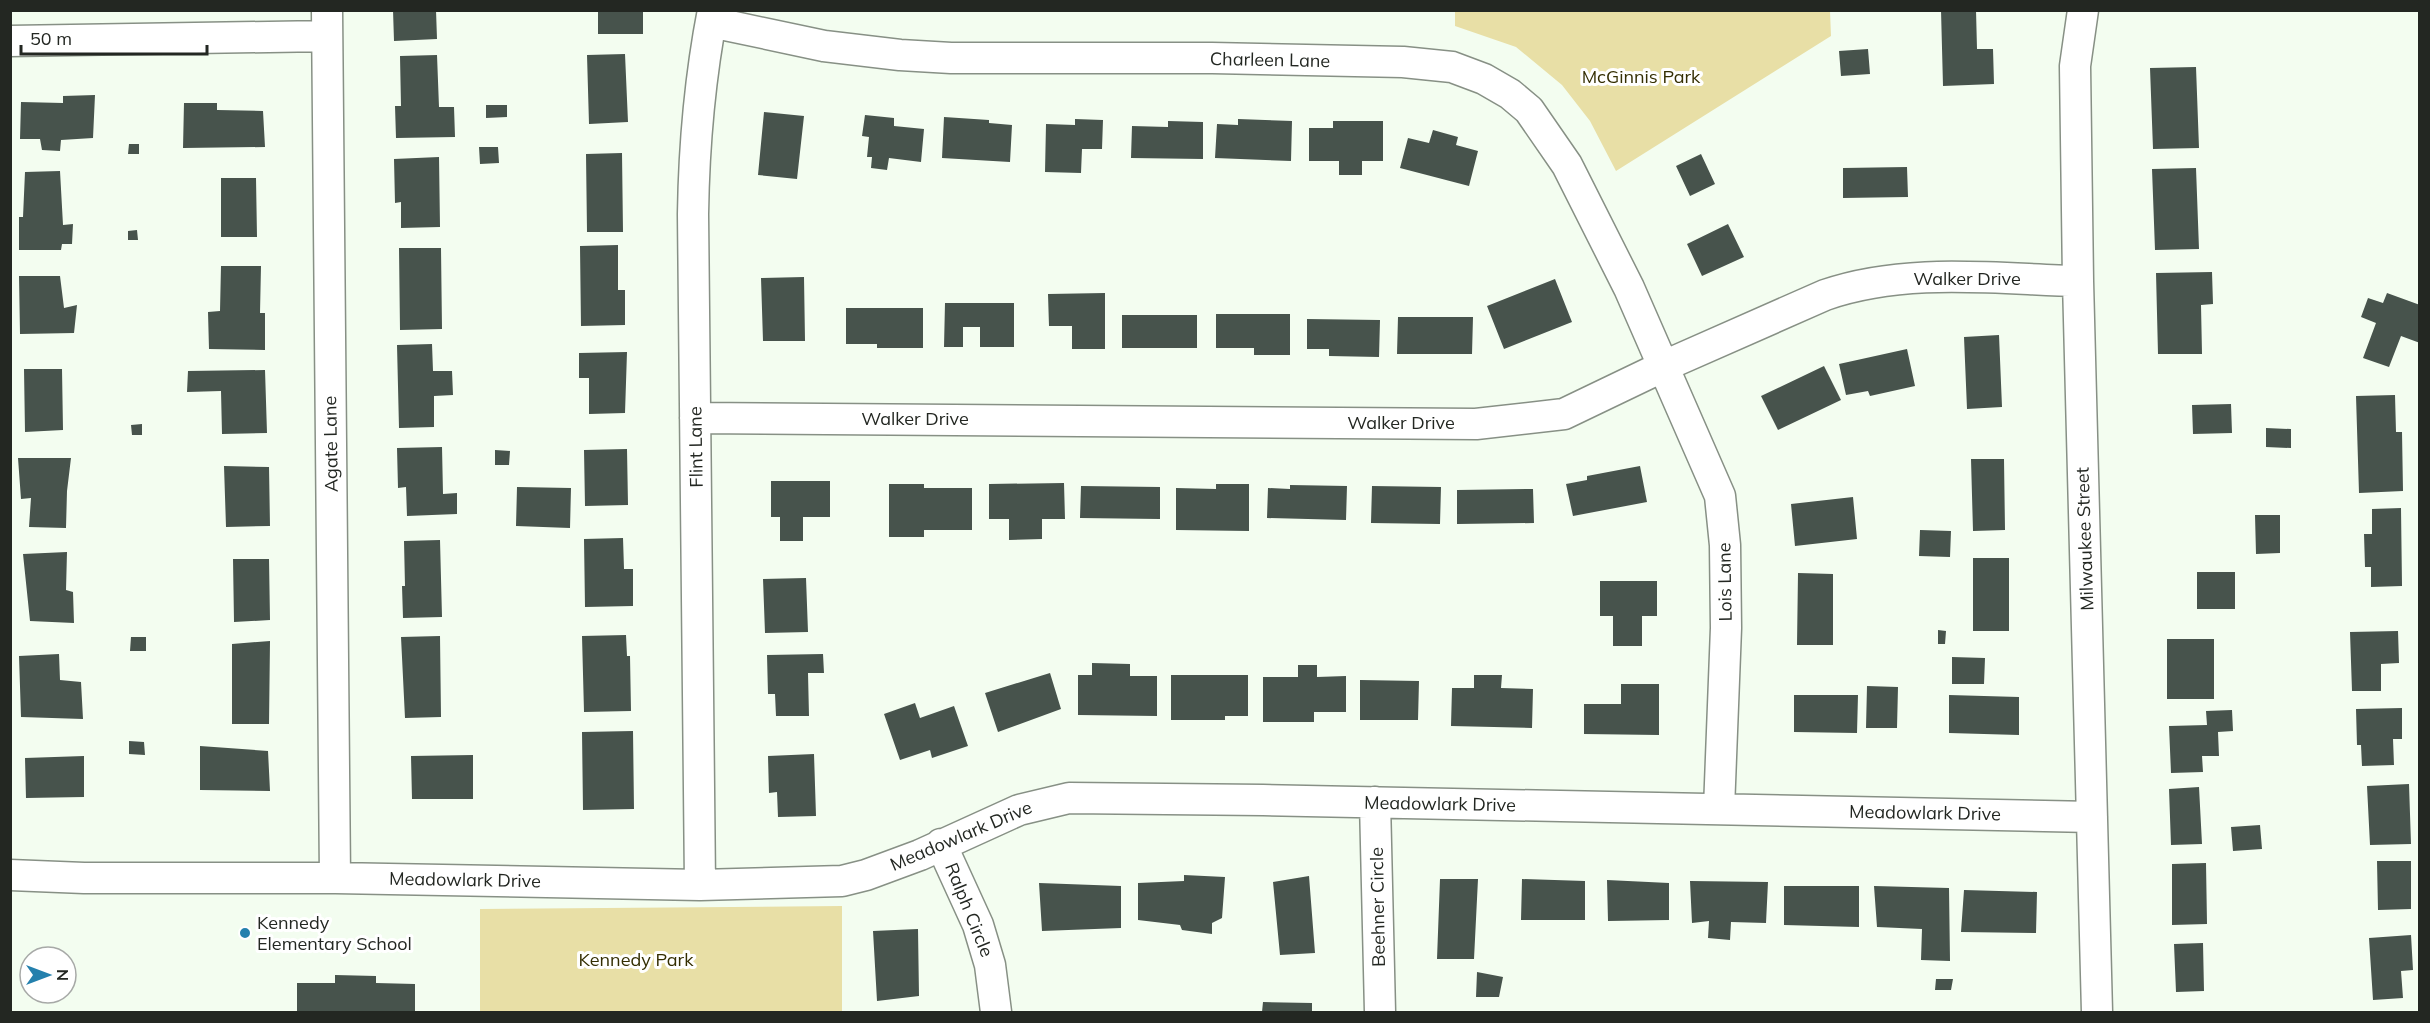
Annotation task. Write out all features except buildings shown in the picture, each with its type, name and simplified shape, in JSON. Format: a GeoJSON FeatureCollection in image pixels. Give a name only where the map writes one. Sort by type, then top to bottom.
{"type":"FeatureCollection","features":[{"type":"Feature","properties":{"kind":"street","name":"Milwaukee Street"},"geometry":{"type":"LineString","coordinates":[[2066,10],[2075,66],[2078,281],[2097,1012]]}},
{"type":"Feature","properties":{"kind":"street","name":"Milwaukee Street"},"geometry":{"type":"LineString","coordinates":[[2075,66],[2083,10]]}},
{"type":"Feature","properties":{"kind":"street","name":"Charleen Lane"},"geometry":{"type":"LineString","coordinates":[[712,16],[824,46],[900,55],[951,58],[1212,58],[1403,62],[1452,67],[1510,94],[1529,110],[1567,165],[1629,288],[1664,366]]}},
{"type":"Feature","properties":{"kind":"street","name":"Flint Lane"},"geometry":{"type":"LineString","coordinates":[[700,885],[694,166],[699,102],[712,16]]}},
{"type":"Feature","properties":{"kind":"street"},"geometry":{"type":"LineString","coordinates":[[10,41],[327,23]]}},
{"type":"Feature","properties":{"kind":"street","name":"Agate Lane"},"geometry":{"type":"LineString","coordinates":[[327,23],[335,878]]}},
{"type":"Feature","properties":{"kind":"street","name":"Walker Drive"},"geometry":{"type":"LineString","coordinates":[[696,418],[1476,424],[1564,414],[1664,366],[1825,295],[1849,287],[1919,277],[2078,281]]}},
{"type":"Feature","properties":{"kind":"street","name":"Lois Lane"},"geometry":{"type":"LineString","coordinates":[[1664,366],[1720,496],[1725,545],[1726,628],[1719,809]]}},
{"type":"Feature","properties":{"kind":"street","name":"Meadowlark Drive"},"geometry":{"type":"LineString","coordinates":[[10,876],[84,879],[335,878],[700,885],[842,881],[866,875],[920,855],[1019,810],[1069,798],[1375,802],[2092,818]]}},
{"type":"Feature","properties":{"kind":"street","name":"Beehner Circle"},"geometry":{"type":"LineString","coordinates":[[1375,802],[1380,1012]]}},
{"type":"Feature","properties":{"kind":"street","name":"Ralph Circle"},"geometry":{"type":"LineString","coordinates":[[941,844],[962,884],[978,925],[990,965],[996,1012]]}},
{"type":"Feature","properties":{"kind":"green space","name":"McGinnis Park"},"geometry":{"type":"Polygon","coordinates":[[[1455,11],[1830,11],[1831,36],[1616,171],[1590,121],[1562,85],[1516,47],[1455,26],[1455,11]]]}},
{"type":"Feature","properties":{"kind":"green space","name":"Kennedy Park"},"geometry":{"type":"Polygon","coordinates":[[[842,906],[842,1012],[480,1012],[480,909],[842,906]]]}},
{"type":"Feature","properties":{"kind":"place","name":"Kennedy Elementary School"},"geometry":{"type":"Point","coordinates":[245,933]}}]}
